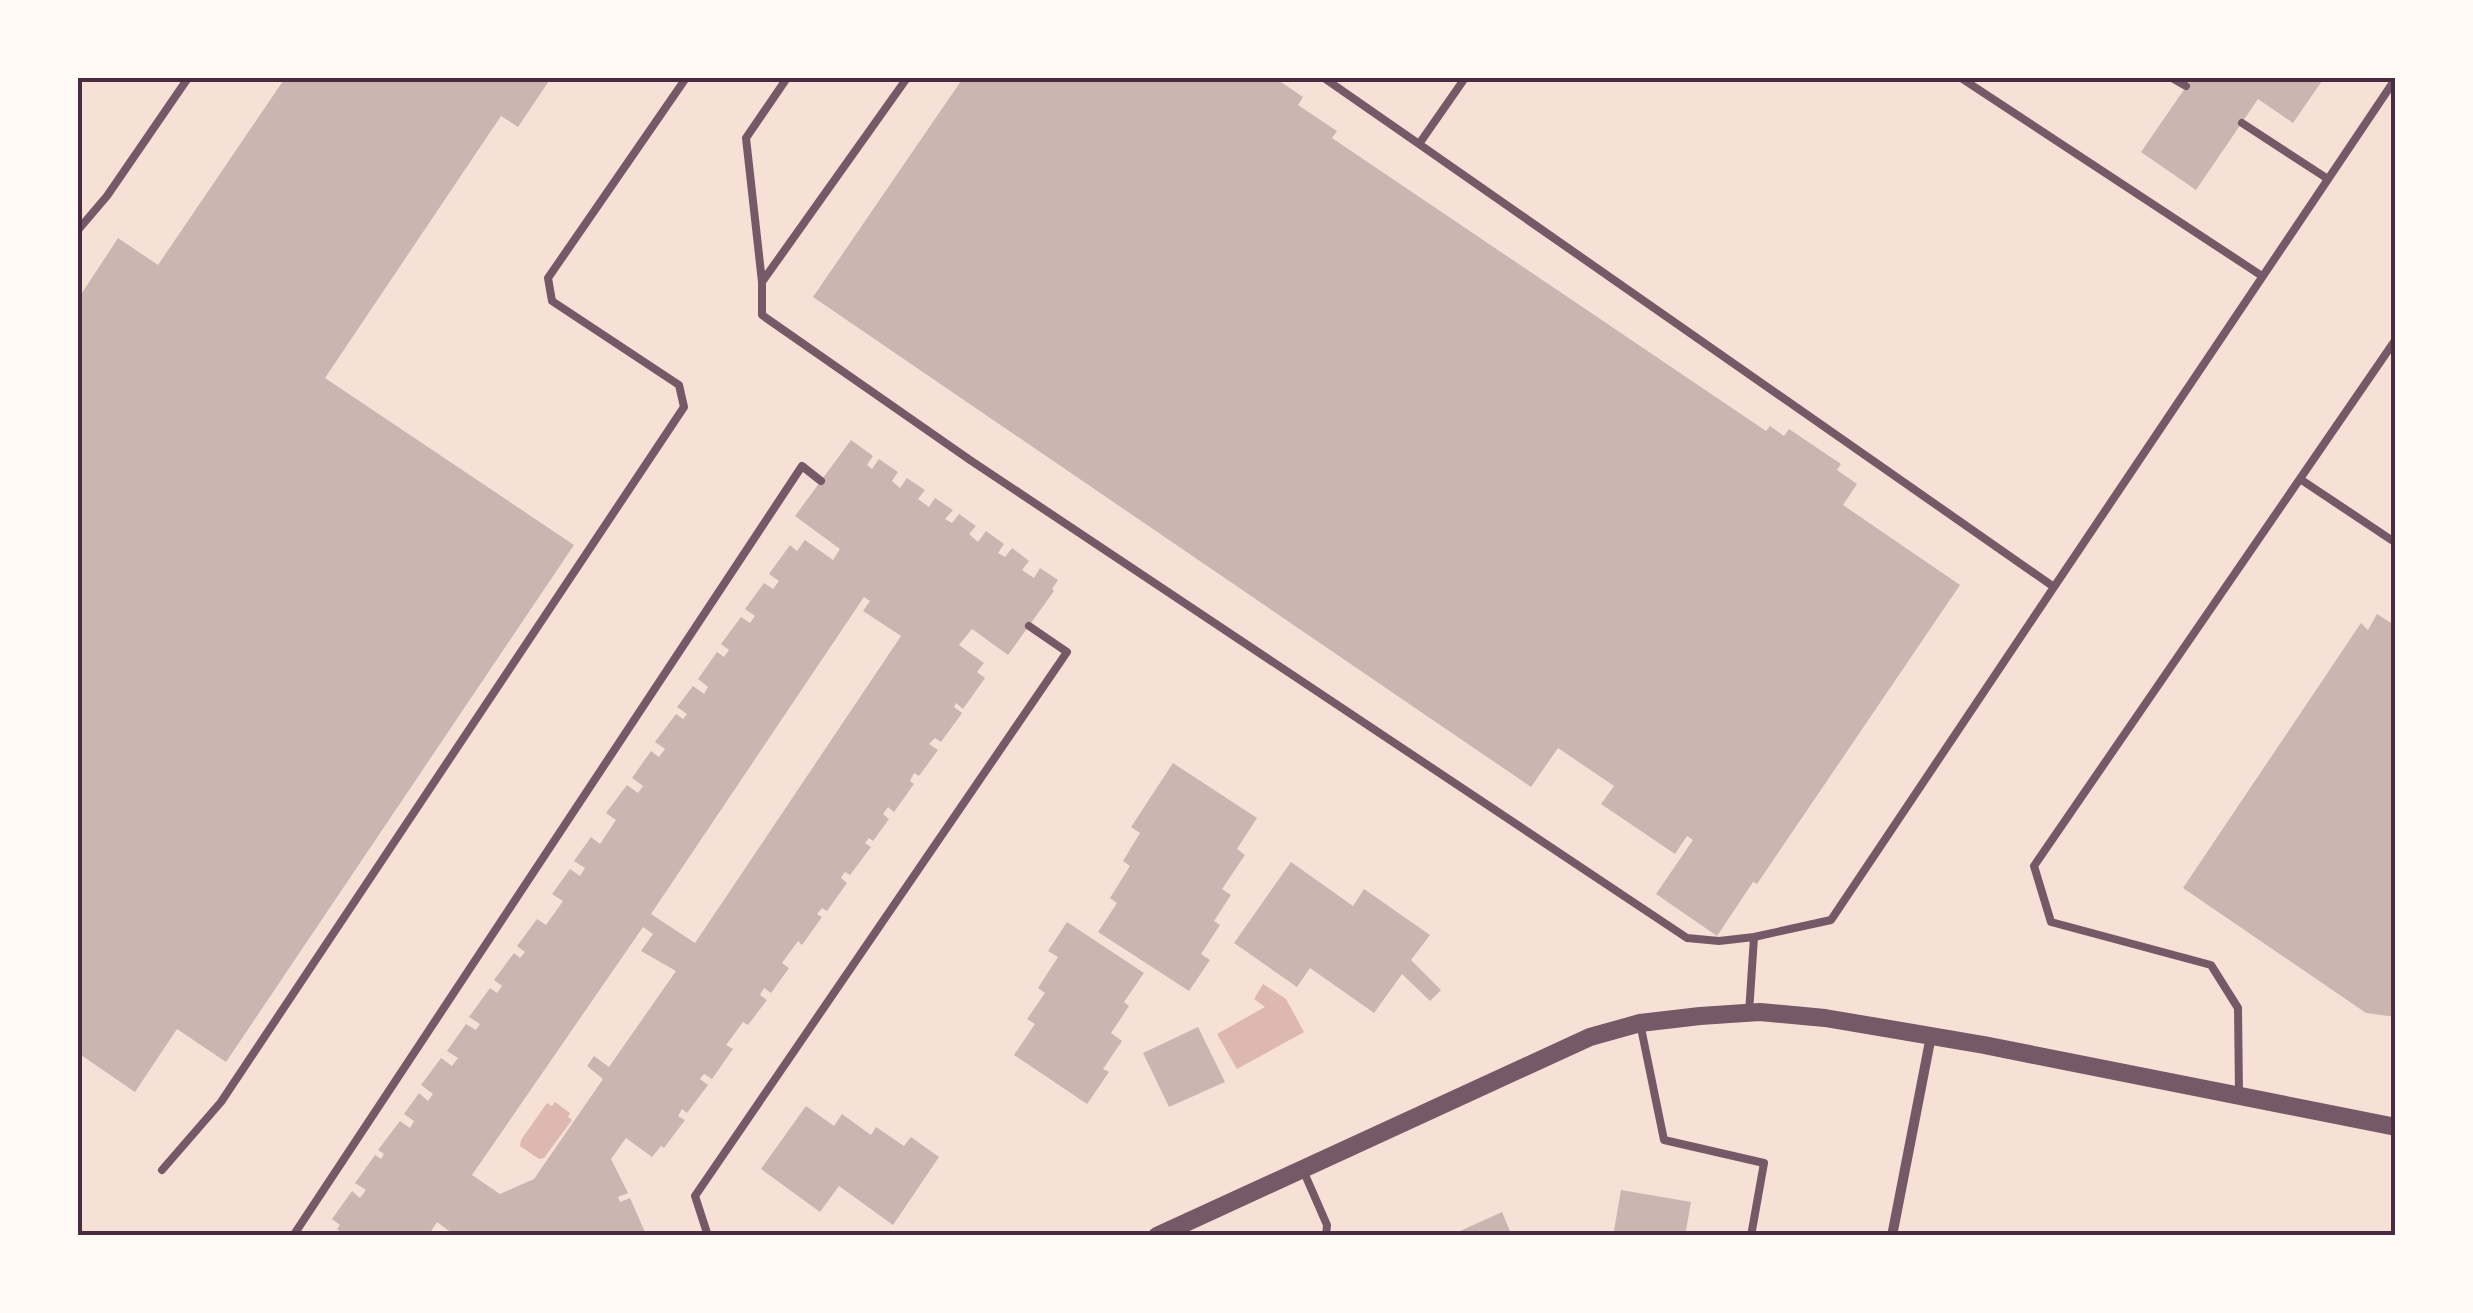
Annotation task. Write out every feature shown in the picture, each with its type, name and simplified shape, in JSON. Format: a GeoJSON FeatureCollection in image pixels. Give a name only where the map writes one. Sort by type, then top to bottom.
{"type":"FeatureCollection","features":[{"type":"Feature","properties":{"kind":"street"},"geometry":{"type":"LineString","coordinates":[[1157,1236],[1590,1037],[1640,1023],[1749,1014],[1825,1018],[2396,1127]]}},
{"type":"Feature","properties":{"kind":"street"},"geometry":{"type":"LineString","coordinates":[[1892,1236],[1931,1036]]}},
{"type":"Feature","properties":{"kind":"lane"},"geometry":{"type":"LineString","coordinates":[[78,230],[107,196],[188,78]]}},
{"type":"Feature","properties":{"kind":"lane"},"geometry":{"type":"LineString","coordinates":[[162,1170],[221,1102],[684,407],[679,385],[552,301],[548,278],[686,78]]}},
{"type":"Feature","properties":{"kind":"lane"},"geometry":{"type":"LineString","coordinates":[[787,78],[746,138],[762,315],[970,460],[1686,938],[1719,940],[1754,937],[1831,920],[2396,78]]}},
{"type":"Feature","properties":{"kind":"lane"},"geometry":{"type":"LineString","coordinates":[[762,282],[908,78]]}},
{"type":"Feature","properties":{"kind":"lane"},"geometry":{"type":"LineString","coordinates":[[1324,78],[2054,587]]}},
{"type":"Feature","properties":{"kind":"lane"},"geometry":{"type":"LineString","coordinates":[[1419,144],[1465,78]]}},
{"type":"Feature","properties":{"kind":"lane"},"geometry":{"type":"LineString","coordinates":[[1961,78],[2262,276]]}},
{"type":"Feature","properties":{"kind":"lane"},"geometry":{"type":"LineString","coordinates":[[2172,78],[2186,86]]}},
{"type":"Feature","properties":{"kind":"lane"},"geometry":{"type":"LineString","coordinates":[[2242,123],[2328,179]]}},
{"type":"Feature","properties":{"kind":"lane"},"geometry":{"type":"LineString","coordinates":[[2239,1095],[2238,1008],[2210,965],[2051,922],[2034,866],[2396,338]]}},
{"type":"Feature","properties":{"kind":"lane"},"geometry":{"type":"LineString","coordinates":[[293,1236],[802,466],[821,481]]}},
{"type":"Feature","properties":{"kind":"lane"},"geometry":{"type":"LineString","coordinates":[[2300,479],[2396,543]]}},
{"type":"Feature","properties":{"kind":"lane"},"geometry":{"type":"LineString","coordinates":[[708,1236],[695,1196],[1067,652],[1029,626]]}},
{"type":"Feature","properties":{"kind":"lane"},"geometry":{"type":"LineString","coordinates":[[1749,1014],[1754,937]]}},
{"type":"Feature","properties":{"kind":"lane"},"geometry":{"type":"LineString","coordinates":[[1640,1023],[1664,1140],[1764,1163],[1752,1236]]}},
{"type":"Feature","properties":{"kind":"lane"},"geometry":{"type":"LineString","coordinates":[[1302,1168],[1327,1225],[1326,1236]]}},
{"type":"Feature","properties":{"kind":"shaded area"},"geometry":{"type":"Polygon","coordinates":[[[1263,984],[1286,999],[1304,1032],[1237,1069],[1217,1034],[1265,1007],[1254,999],[1263,984]]]}},
{"type":"Feature","properties":{"kind":"shaded area"},"geometry":{"type":"Polygon","coordinates":[[[555,1102],[570,1113],[568,1117],[572,1120],[544,1158],[539,1159],[520,1146],[521,1140],[547,1103],[552,1106],[555,1102]]]}},
{"type":"Feature","properties":{"kind":"building"},"geometry":{"type":"Polygon","coordinates":[[[285,78],[551,78],[518,127],[501,116],[325,378],[574,545],[226,1062],[177,1029],[135,1092],[78,1053],[78,299],[118,238],[158,265],[285,78]]]}},
{"type":"Feature","properties":{"kind":"building"},"geometry":{"type":"Polygon","coordinates":[[[963,78],[1275,78],[1303,97],[1298,105],[1337,131],[1332,138],[1766,431],[1770,426],[1784,436],[1789,429],[1841,464],[1837,470],[1857,484],[1843,505],[1960,585],[1757,884],[1753,882],[1717,936],[1656,894],[1693,840],[1687,836],[1675,854],[1601,804],[1614,786],[1558,748],[1531,787],[813,297],[963,78]]]}},
{"type":"Feature","properties":{"kind":"building"},"geometry":{"type":"Polygon","coordinates":[[[2192,78],[2324,78],[2293,123],[2258,99],[2196,190],[2141,152],[2192,78]]]}},
{"type":"Feature","properties":{"kind":"building"},"geometry":{"type":"Polygon","coordinates":[[[851,440],[873,456],[867,465],[872,469],[879,459],[898,472],[892,481],[900,488],[907,478],[925,490],[918,499],[929,507],[935,498],[953,510],[945,519],[952,523],[959,514],[976,526],[969,534],[978,542],[986,531],[1004,544],[998,553],[1005,557],[1012,548],[1029,561],[1022,570],[1034,578],[1040,568],[1058,580],[1008,655],[972,629],[959,645],[984,663],[977,672],[985,678],[963,709],[956,703],[954,707],[962,713],[941,742],[935,738],[929,744],[938,750],[919,776],[914,773],[910,781],[914,784],[894,812],[888,807],[883,814],[889,819],[873,841],[869,838],[865,843],[871,847],[850,875],[845,872],[841,878],[847,883],[827,911],[822,908],[817,914],[822,917],[802,945],[798,941],[782,963],[789,968],[771,993],[764,988],[760,995],[767,1000],[726,1045],[733,1049],[712,1079],[704,1074],[700,1079],[708,1085],[687,1113],[682,1109],[678,1116],[685,1120],[664,1148],[661,1146],[652,1157],[626,1138],[611,1159],[628,1193],[618,1197],[620,1202],[630,1198],[645,1232],[638,1236],[456,1236],[437,1222],[428,1236],[346,1236],[332,1219],[352,1191],[360,1198],[366,1190],[355,1183],[375,1155],[381,1159],[384,1154],[378,1150],[400,1121],[410,1128],[414,1121],[404,1114],[419,1093],[428,1101],[433,1094],[421,1085],[441,1058],[452,1066],[458,1058],[447,1051],[466,1024],[476,1030],[480,1024],[469,1017],[490,988],[497,993],[502,986],[494,980],[514,953],[520,958],[525,952],[517,946],[537,919],[546,925],[563,901],[552,894],[570,869],[580,876],[585,868],[574,861],[591,837],[600,844],[616,820],[606,813],[627,785],[638,793],[643,786],[632,778],[651,751],[659,757],[665,749],[655,742],[676,714],[683,719],[687,714],[677,707],[693,686],[704,694],[708,687],[698,679],[717,652],[724,657],[729,650],[721,644],[741,617],[750,623],[755,616],[745,609],[764,583],[773,589],[779,581],[769,574],[790,545],[797,551],[805,540],[833,560],[840,549],[795,516],[851,440]],[[864,597],[651,914],[695,943],[901,636],[863,611],[870,601],[864,597]],[[643,927],[472,1175],[500,1194],[534,1179],[603,1079],[587,1066],[594,1056],[609,1067],[676,971],[641,951],[653,934],[643,927]]]}},
{"type":"Feature","properties":{"kind":"building"},"geometry":{"type":"Polygon","coordinates":[[[2377,614],[2396,626],[2396,1017],[2366,1013],[2183,888],[2361,623],[2368,630],[2377,614]]]}},
{"type":"Feature","properties":{"kind":"building"},"geometry":{"type":"Polygon","coordinates":[[[1173,763],[1257,818],[1237,849],[1245,855],[1222,889],[1231,895],[1214,921],[1220,925],[1201,954],[1210,960],[1189,991],[1098,932],[1117,903],[1110,898],[1130,866],[1123,861],[1140,833],[1131,827],[1173,763]]]}},
{"type":"Feature","properties":{"kind":"building"},"geometry":{"type":"Polygon","coordinates":[[[1291,862],[1353,906],[1364,889],[1430,935],[1411,960],[1441,990],[1430,1001],[1402,974],[1374,1013],[1310,968],[1297,987],[1234,943],[1291,862]]]}},
{"type":"Feature","properties":{"kind":"building"},"geometry":{"type":"Polygon","coordinates":[[[1067,922],[1144,973],[1124,1002],[1129,1006],[1111,1033],[1122,1041],[1103,1069],[1109,1072],[1087,1104],[1014,1055],[1035,1024],[1027,1019],[1045,993],[1038,988],[1058,957],[1048,951],[1067,922]]]}},
{"type":"Feature","properties":{"kind":"building"},"geometry":{"type":"Polygon","coordinates":[[[1198,1027],[1225,1082],[1169,1107],[1143,1053],[1198,1027]]]}},
{"type":"Feature","properties":{"kind":"building"},"geometry":{"type":"Polygon","coordinates":[[[806,1106],[834,1126],[842,1114],[871,1135],[876,1127],[904,1146],[911,1137],[939,1157],[893,1225],[839,1186],[820,1212],[761,1169],[806,1106]]]}},
{"type":"Feature","properties":{"kind":"building"},"geometry":{"type":"Polygon","coordinates":[[[1621,1190],[1691,1202],[1685,1236],[1613,1236],[1621,1190]]]}},
{"type":"Feature","properties":{"kind":"building"},"geometry":{"type":"Polygon","coordinates":[[[1502,1212],[1512,1236],[1449,1236],[1502,1212]]]}}]}
